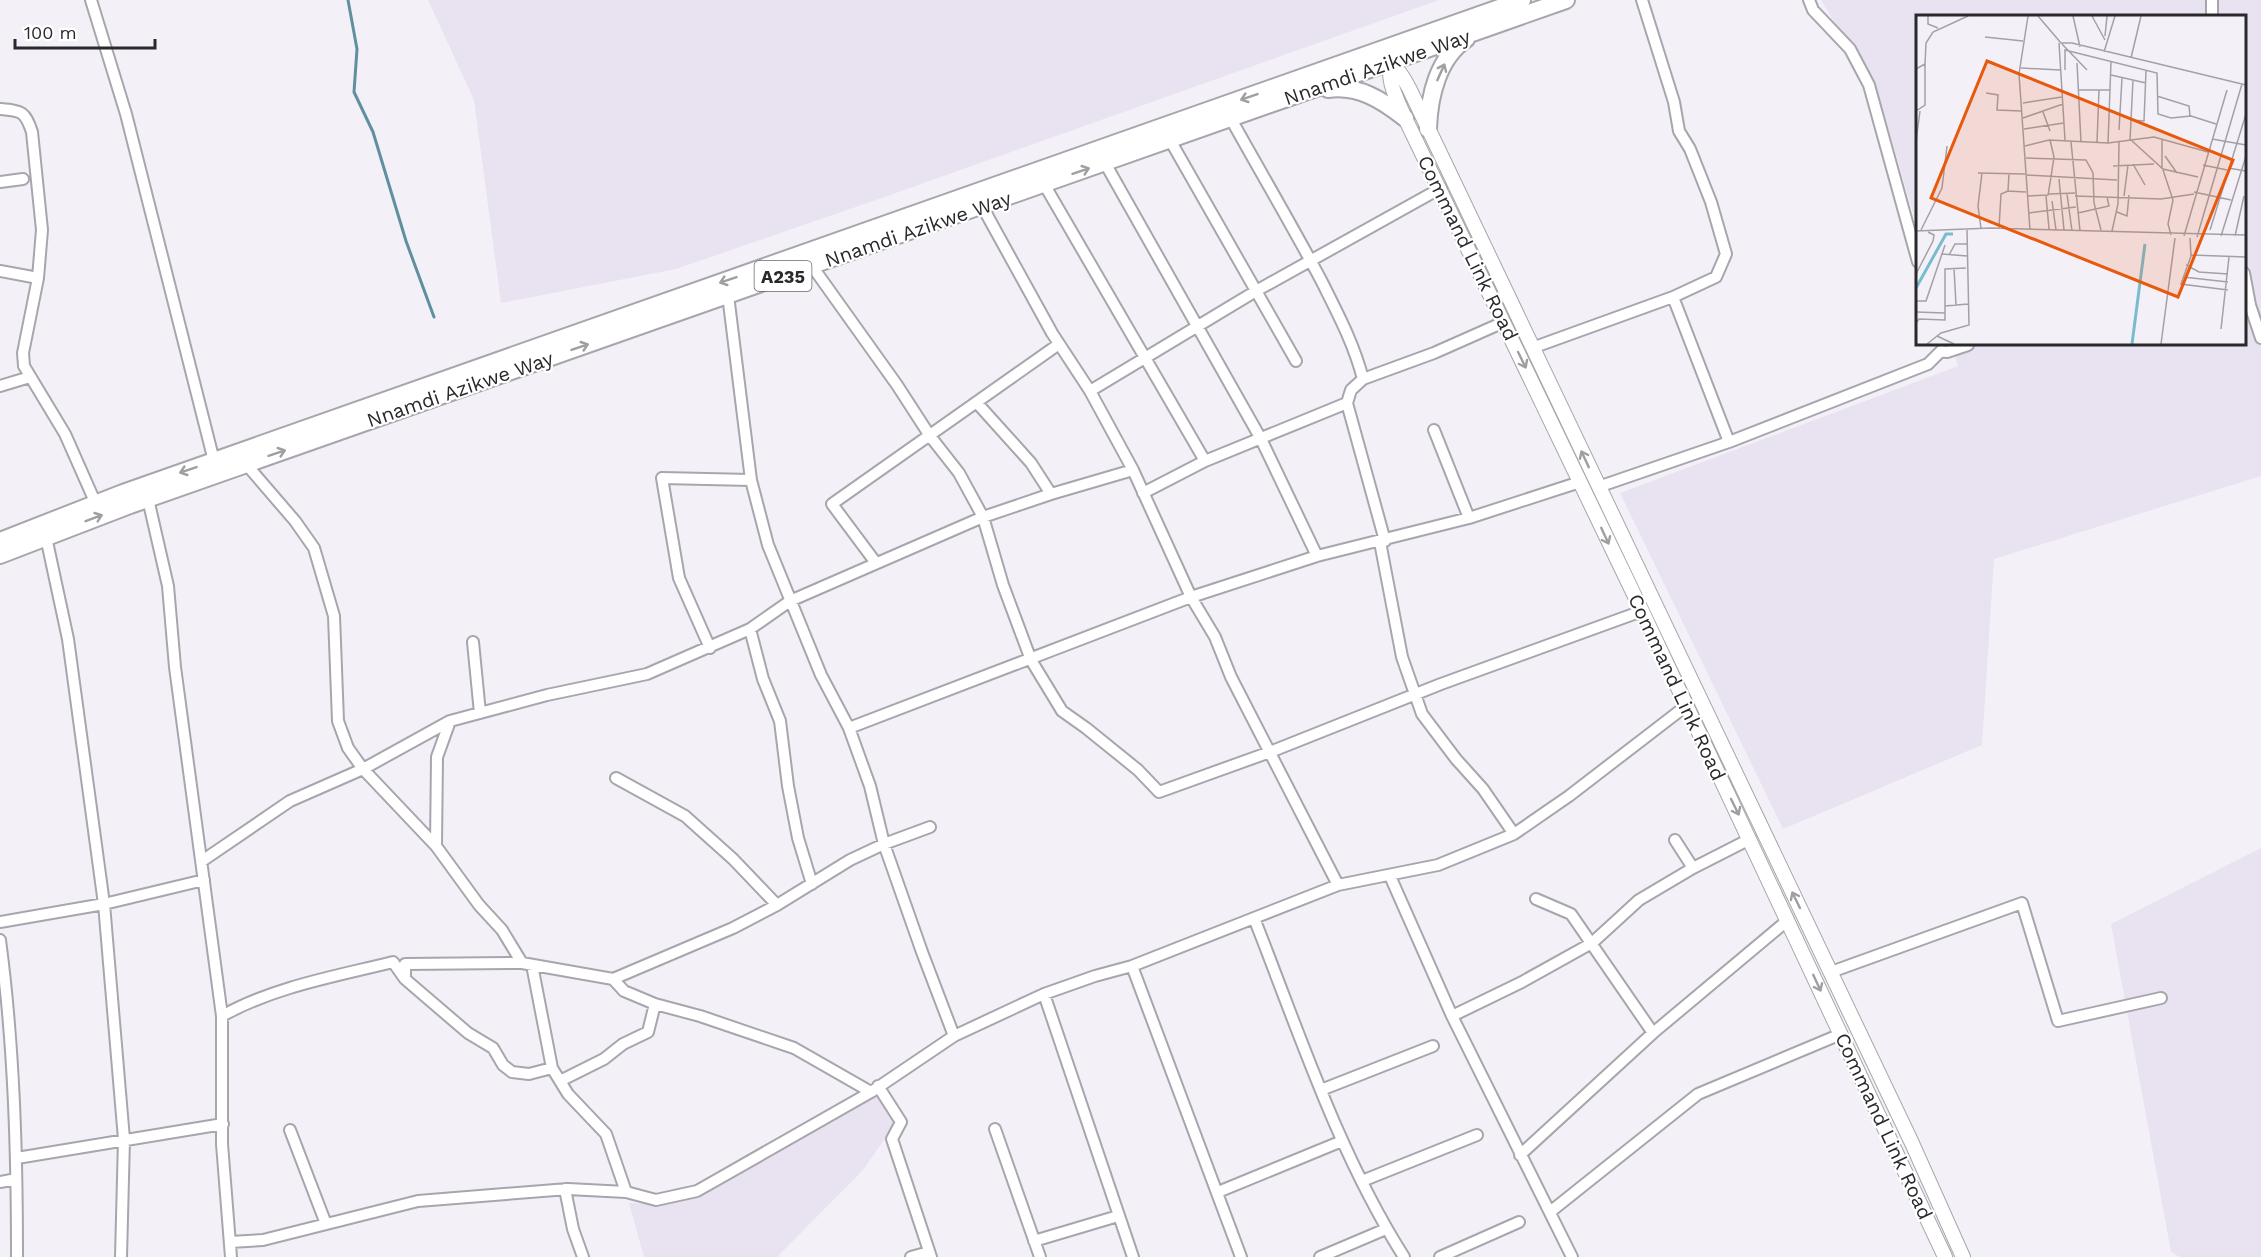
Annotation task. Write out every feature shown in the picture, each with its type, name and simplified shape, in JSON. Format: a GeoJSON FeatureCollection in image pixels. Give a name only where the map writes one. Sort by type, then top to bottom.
{"type":"FeatureCollection","features":[{"type":"Feature","properties":{"kind":"highway","name":"Nnamdi Azikwe Way"},"geometry":{"type":"LineString","coordinates":[[0,541],[214,461],[1522,0]]}},
{"type":"Feature","properties":{"kind":"highway","name":"Nnamdi Azikwe Way"},"geometry":{"type":"LineString","coordinates":[[0,555],[246,464],[1566,0]]}},
{"type":"Feature","properties":{"kind":"highway"},"geometry":{"type":"LineString","coordinates":[[1428,129],[1432,94],[1443,66],[1461,43],[1487,28]]}},
{"type":"Feature","properties":{"kind":"highway"},"geometry":{"type":"LineString","coordinates":[[1304,93],[1332,88],[1348,88],[1383,101],[1405,118]]}},
{"type":"Feature","properties":{"kind":"main road"},"geometry":{"type":"LineString","coordinates":[[1340,65],[1366,60],[1390,63],[1401,48],[1413,39]]}},
{"type":"Feature","properties":{"kind":"main road","name":"Command Link Road"},"geometry":{"type":"LineString","coordinates":[[1390,63],[1390,80],[1405,118],[1441,188],[1750,838],[1945,1257]]}},
{"type":"Feature","properties":{"kind":"main road","name":"Command Link Road"},"geometry":{"type":"LineString","coordinates":[[1390,63],[1401,74],[1428,129],[1831,972],[1964,1257]]}},
{"type":"Feature","properties":{"kind":"main road"},"geometry":{"type":"LineString","coordinates":[[1616,560],[1630,553]]}},
{"type":"Feature","properties":{"kind":"street"},"geometry":{"type":"LineString","coordinates":[[91,0],[126,114],[214,461]]}},
{"type":"Feature","properties":{"kind":"street"},"geometry":{"type":"LineString","coordinates":[[1532,348],[1673,297],[1716,277],[1726,254],[1711,202],[1690,149],[1679,131],[1674,102],[1642,0]]}},
{"type":"Feature","properties":{"kind":"street"},"geometry":{"type":"LineString","coordinates":[[1809,0],[1813,10],[1850,49],[1869,85],[1916,258]]}},
{"type":"Feature","properties":{"kind":"street"},"geometry":{"type":"LineString","coordinates":[[0,108],[19,111],[27,117],[32,132],[42,230],[38,278],[23,353],[24,366],[65,434],[96,504]]}},
{"type":"Feature","properties":{"kind":"street"},"geometry":{"type":"LineString","coordinates":[[1230,119],[1311,261],[1345,328],[1357,356],[1363,379]]}},
{"type":"Feature","properties":{"kind":"street"},"geometry":{"type":"LineString","coordinates":[[1170,140],[1296,361]]}},
{"type":"Feature","properties":{"kind":"street"},"geometry":{"type":"LineString","coordinates":[[1105,163],[1261,439],[1317,556]]}},
{"type":"Feature","properties":{"kind":"street"},"geometry":{"type":"LineString","coordinates":[[0,182],[23,180]]}},
{"type":"Feature","properties":{"kind":"street"},"geometry":{"type":"LineString","coordinates":[[1044,184],[1205,461]]}},
{"type":"Feature","properties":{"kind":"street"},"geometry":{"type":"LineString","coordinates":[[1090,391],[1256,291],[1441,188]]}},
{"type":"Feature","properties":{"kind":"street"},"geometry":{"type":"LineString","coordinates":[[982,206],[1059,344],[1090,391],[1133,470],[1191,597],[1215,637],[1231,677],[1338,885]]}},
{"type":"Feature","properties":{"kind":"street"},"geometry":{"type":"LineString","coordinates":[[812,266],[897,385],[930,436],[959,473],[982,517],[1003,585],[1031,660],[1062,711],[1138,770],[1159,792],[1642,611]]}},
{"type":"Feature","properties":{"kind":"street"},"geometry":{"type":"LineString","coordinates":[[0,271],[38,278]]}},
{"type":"Feature","properties":{"kind":"street"},"geometry":{"type":"LineString","coordinates":[[2246,284],[2250,306],[2261,338]]}},
{"type":"Feature","properties":{"kind":"street"},"geometry":{"type":"LineString","coordinates":[[728,295],[751,480],[768,545],[821,675],[849,728],[870,786],[884,844],[954,1036]]}},
{"type":"Feature","properties":{"kind":"street"},"geometry":{"type":"LineString","coordinates":[[1673,297],[1729,442]]}},
{"type":"Feature","properties":{"kind":"street"},"geometry":{"type":"LineString","coordinates":[[1504,322],[1434,353],[1363,379],[1351,390],[1347,403],[1382,541],[1402,657],[1422,714],[1456,759],[1483,789],[1514,834]]}},
{"type":"Feature","properties":{"kind":"street"},"geometry":{"type":"LineString","coordinates":[[876,563],[832,504],[1059,344]]}},
{"type":"Feature","properties":{"kind":"street"},"geometry":{"type":"LineString","coordinates":[[1598,487],[1729,442],[1928,364],[1940,347],[1947,352],[1968,345]]}},
{"type":"Feature","properties":{"kind":"street"},"geometry":{"type":"LineString","coordinates":[[0,386],[30,377]]}},
{"type":"Feature","properties":{"kind":"street"},"geometry":{"type":"LineString","coordinates":[[977,403],[1031,464],[1051,494]]}},
{"type":"Feature","properties":{"kind":"street"},"geometry":{"type":"LineString","coordinates":[[1143,493],[1205,461],[1347,403]]}},
{"type":"Feature","properties":{"kind":"street"},"geometry":{"type":"LineString","coordinates":[[1434,430],[1469,518]]}},
{"type":"Feature","properties":{"kind":"street"},"geometry":{"type":"LineString","coordinates":[[246,464],[295,521],[314,548],[334,615],[338,721],[348,748],[363,769],[436,846],[479,905],[502,930],[527,964],[552,1068],[568,1094],[606,1134],[626,1192]]}},
{"type":"Feature","properties":{"kind":"street"},"geometry":{"type":"LineString","coordinates":[[202,861],[290,801],[363,769],[450,721],[547,695],[647,674],[750,629],[790,601],[982,517],[1133,470]]}},
{"type":"Feature","properties":{"kind":"street"},"geometry":{"type":"LineString","coordinates":[[710,648],[679,578],[662,478],[751,480]]}},
{"type":"Feature","properties":{"kind":"street"},"geometry":{"type":"LineString","coordinates":[[849,728],[1191,597],[1317,556],[1469,518],[1580,482]]}},
{"type":"Feature","properties":{"kind":"street"},"geometry":{"type":"LineString","coordinates":[[148,499],[168,586],[175,667],[222,1016],[222,1143],[231,1257]]}},
{"type":"Feature","properties":{"kind":"street"},"geometry":{"type":"LineString","coordinates":[[46,537],[68,639],[104,904],[124,1139],[121,1257]]}},
{"type":"Feature","properties":{"kind":"street"},"geometry":{"type":"LineString","coordinates":[[750,629],[763,679],[780,721],[788,786],[798,838],[812,884]]}},
{"type":"Feature","properties":{"kind":"street"},"geometry":{"type":"LineString","coordinates":[[473,642],[480,713]]}},
{"type":"Feature","properties":{"kind":"street"},"geometry":{"type":"LineString","coordinates":[[230,1242],[263,1240],[418,1201],[565,1190],[626,1192],[656,1200],[697,1191],[875,1089],[954,1036],[1044,994],[1132,966],[1338,885],[1438,865],[1514,834],[1569,796],[1686,706]]}},
{"type":"Feature","properties":{"kind":"street"},"geometry":{"type":"LineString","coordinates":[[436,846],[437,757],[450,721]]}},
{"type":"Feature","properties":{"kind":"street"},"geometry":{"type":"LineString","coordinates":[[616,778],[685,816],[733,859],[777,905]]}},
{"type":"Feature","properties":{"kind":"street"},"geometry":{"type":"LineString","coordinates":[[405,979],[405,964],[527,964],[613,979],[733,928],[777,905],[850,860],[884,844],[930,827]]}},
{"type":"Feature","properties":{"kind":"street"},"geometry":{"type":"LineString","coordinates":[[1452,1016],[1522,982],[1592,943],[1640,900],[1692,868],[1750,838]]}},
{"type":"Feature","properties":{"kind":"street"},"geometry":{"type":"LineString","coordinates":[[1675,840],[1692,868]]}},
{"type":"Feature","properties":{"kind":"street"},"geometry":{"type":"LineString","coordinates":[[1390,876],[1452,1016],[1572,1257]]}},
{"type":"Feature","properties":{"kind":"street"},"geometry":{"type":"LineString","coordinates":[[0,922],[104,904],[204,880]]}},
{"type":"Feature","properties":{"kind":"street"},"geometry":{"type":"LineString","coordinates":[[1536,899],[1571,914],[1653,1033]]}},
{"type":"Feature","properties":{"kind":"street"},"geometry":{"type":"LineString","coordinates":[[1831,972],[2022,903],[2058,1021],[2161,998]]}},
{"type":"Feature","properties":{"kind":"street"},"geometry":{"type":"LineString","coordinates":[[1254,918],[1342,1141],[1386,1229],[1404,1257]]}},
{"type":"Feature","properties":{"kind":"street"},"geometry":{"type":"LineString","coordinates":[[1520,1155],[1653,1033],[1788,920]]}},
{"type":"Feature","properties":{"kind":"street"},"geometry":{"type":"LineString","coordinates":[[0,940],[8,997],[17,1158],[18,1257]]}},
{"type":"Feature","properties":{"kind":"street"},"geometry":{"type":"LineString","coordinates":[[222,1016],[238,1007],[304,984],[393,963],[405,979],[468,1033],[493,1048],[503,1065],[512,1072],[529,1074],[552,1068]]}},
{"type":"Feature","properties":{"kind":"street"},"geometry":{"type":"LineString","coordinates":[[1132,966],[1241,1257]]}},
{"type":"Feature","properties":{"kind":"street"},"geometry":{"type":"LineString","coordinates":[[613,979],[624,992],[794,1048],[875,1089],[901,1122],[892,1139],[930,1255],[910,1257]]}},
{"type":"Feature","properties":{"kind":"street"},"geometry":{"type":"LineString","coordinates":[[1044,994],[1133,1257]]}},
{"type":"Feature","properties":{"kind":"street"},"geometry":{"type":"LineString","coordinates":[[560,1081],[604,1059],[623,1044],[648,1032],[655,1004]]}},
{"type":"Feature","properties":{"kind":"street"},"geometry":{"type":"LineString","coordinates":[[1551,1212],[1698,1094],[1840,1034]]}},
{"type":"Feature","properties":{"kind":"street"},"geometry":{"type":"LineString","coordinates":[[1321,1090],[1433,1046]]}},
{"type":"Feature","properties":{"kind":"street"},"geometry":{"type":"LineString","coordinates":[[17,1158],[223,1124]]}},
{"type":"Feature","properties":{"kind":"street"},"geometry":{"type":"LineString","coordinates":[[995,1129],[1040,1257]]}},
{"type":"Feature","properties":{"kind":"street"},"geometry":{"type":"LineString","coordinates":[[290,1130],[326,1224]]}},
{"type":"Feature","properties":{"kind":"street"},"geometry":{"type":"LineString","coordinates":[[1362,1181],[1477,1135]]}},
{"type":"Feature","properties":{"kind":"street"},"geometry":{"type":"LineString","coordinates":[[1218,1192],[1342,1141]]}},
{"type":"Feature","properties":{"kind":"street"},"geometry":{"type":"LineString","coordinates":[[0,1182],[16,1179]]}},
{"type":"Feature","properties":{"kind":"street"},"geometry":{"type":"LineString","coordinates":[[565,1190],[573,1229],[583,1257]]}},
{"type":"Feature","properties":{"kind":"street"},"geometry":{"type":"LineString","coordinates":[[1034,1240],[1118,1216]]}},
{"type":"Feature","properties":{"kind":"street"},"geometry":{"type":"LineString","coordinates":[[1440,1257],[1519,1222]]}},
{"type":"Feature","properties":{"kind":"street"},"geometry":{"type":"LineString","coordinates":[[1320,1257],[1386,1229]]}},
{"type":"Feature","properties":{"kind":"shaded area"},"geometry":{"type":"Polygon","coordinates":[[[428,0],[1439,0],[676,269],[501,303],[474,100],[428,0]]]}},
{"type":"Feature","properties":{"kind":"shaded area"},"geometry":{"type":"Polygon","coordinates":[[[1821,0],[2261,0],[2261,476],[1994,559],[1982,745],[1783,829],[1620,493],[1958,366],[1951,345],[2246,345],[2246,15],[1916,15],[1916,224],[1880,99],[1821,0]]]}},
{"type":"Feature","properties":{"kind":"shaded area"},"geometry":{"type":"Polygon","coordinates":[[[2261,848],[2261,1257],[2180,1257],[2171,1252],[2111,924],[2261,848]]]}},
{"type":"Feature","properties":{"kind":"shaded area"},"geometry":{"type":"Polygon","coordinates":[[[880,1091],[896,1123],[863,1170],[777,1257],[644,1257],[629,1203],[651,1204],[688,1199],[880,1091]]]}},
{"type":"Feature","properties":{"kind":"waterway"},"geometry":{"type":"LineString","coordinates":[[348,0],[357,49],[354,92],[373,132],[406,241],[434,317]]}}]}
